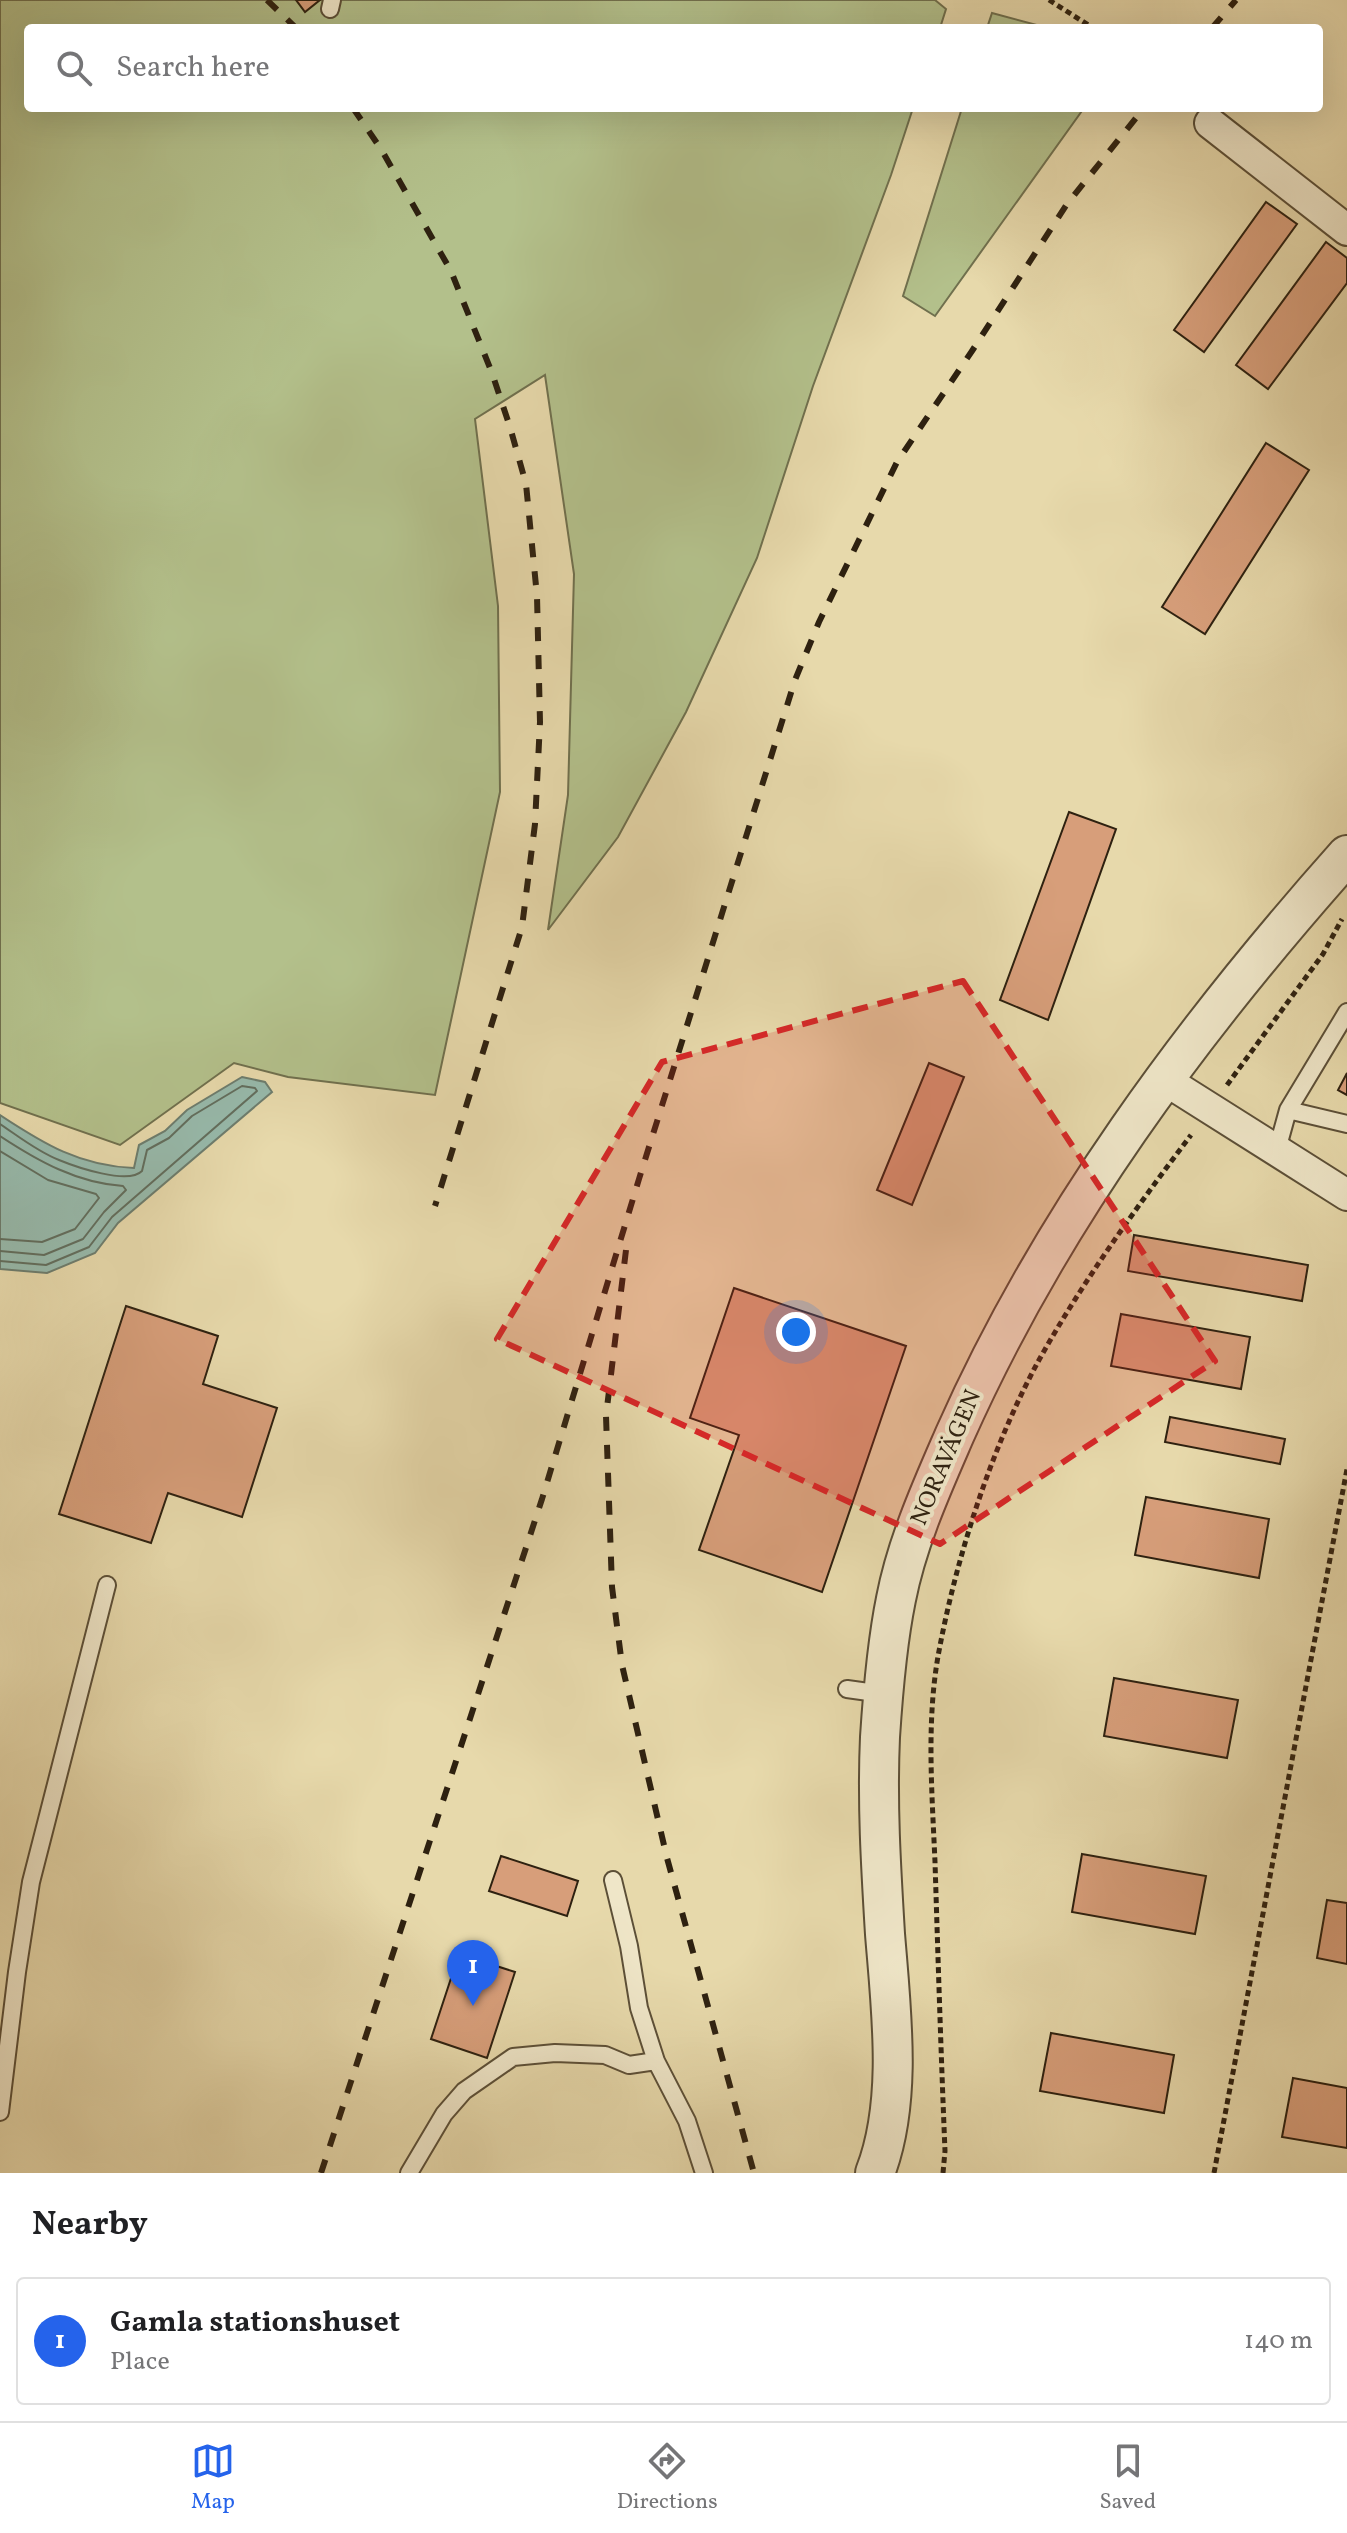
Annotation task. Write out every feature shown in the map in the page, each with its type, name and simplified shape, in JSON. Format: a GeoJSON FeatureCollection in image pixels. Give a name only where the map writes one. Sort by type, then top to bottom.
{"type":"FeatureCollection","features":[{"type":"Feature","properties":{"kind":"street"},"geometry":{"type":"LineString","coordinates":[[1210,123],[1347,230]]}},
{"type":"Feature","properties":{"kind":"street","name":"NORAVÄGEN"},"geometry":{"type":"LineString","coordinates":[[875,2173],[889,2112],[892,2030],[878,1779],[865,1692],[932,1485],[1007,1325],[1077,1207],[1223,999],[1347,855]]}},
{"type":"Feature","properties":{"kind":"street"},"geometry":{"type":"LineString","coordinates":[[1165,1080],[1347,1195]]}},
{"type":"Feature","properties":{"kind":"lane"},"geometry":{"type":"LineString","coordinates":[[1277,1150],[1288,1110],[1347,1012]]}},
{"type":"Feature","properties":{"kind":"lane"},"geometry":{"type":"LineString","coordinates":[[1288,1110],[1347,1124]]}},
{"type":"Feature","properties":{"kind":"lane"},"geometry":{"type":"LineString","coordinates":[[0,2112],[31,1882],[107,1585]]}},
{"type":"Feature","properties":{"kind":"lane"},"geometry":{"type":"LineString","coordinates":[[613,1880],[629,1946],[639,2008],[656,2061],[687,2121],[704,2173]]}},
{"type":"Feature","properties":{"kind":"lane"},"geometry":{"type":"LineString","coordinates":[[409,2173],[444,2114],[464,2091],[513,2057],[555,2053],[605,2055],[629,2065],[656,2061]]}},
{"type":"Feature","properties":{"kind":"path"},"geometry":{"type":"LineString","coordinates":[[1049,0],[1087,24]]}},
{"type":"Feature","properties":{"kind":"path"},"geometry":{"type":"LineString","coordinates":[[943,2173],[931,1761],[939,1652],[959,1567],[997,1451],[1038,1363],[1102,1258],[1323,954],[1347,908]]}},
{"type":"Feature","properties":{"kind":"path"},"geometry":{"type":"LineString","coordinates":[[1214,2173],[1347,1469]]}},
{"type":"Feature","properties":{"kind":"highlighted area"},"geometry":{"type":"Polygon","coordinates":[[[963,981],[1215,1361],[940,1544],[497,1339],[662,1062],[963,981]]]}},
{"type":"Feature","properties":{"kind":"green space"},"geometry":{"type":"Polygon","coordinates":[[[0,0],[935,0],[946,9],[941,24],[24,24],[24,112],[912,112],[813,386],[757,558],[686,712],[618,837],[548,930],[568,795],[574,574],[545,375],[475,419],[498,606],[500,792],[435,1095],[288,1077],[234,1063],[120,1145],[0,1103],[0,0]]]}},
{"type":"Feature","properties":{"kind":"green space"},"geometry":{"type":"Polygon","coordinates":[[[992,13],[1033,24],[988,24],[992,13]]]}},
{"type":"Feature","properties":{"kind":"green space"},"geometry":{"type":"Polygon","coordinates":[[[961,112],[1081,112],[935,316],[903,296],[961,112]]]}},
{"type":"Feature","properties":{"kind":"water"},"geometry":{"type":"Polygon","coordinates":[[[242,1077],[265,1082],[272,1092],[118,1223],[95,1253],[47,1273],[0,1269],[0,1115],[63,1152],[96,1163],[134,1168],[139,1145],[165,1131],[187,1110],[242,1077]]]}},
{"type":"Feature","properties":{"kind":"building"},"geometry":{"type":"Polygon","coordinates":[[[296,0],[320,0],[305,12],[296,0]]]}},
{"type":"Feature","properties":{"kind":"building"},"geometry":{"type":"Polygon","coordinates":[[[1266,202],[1297,224],[1204,352],[1174,330],[1266,202]]]}},
{"type":"Feature","properties":{"kind":"building"},"geometry":{"type":"Polygon","coordinates":[[[1326,242],[1347,258],[1347,283],[1268,389],[1236,365],[1326,242]]]}},
{"type":"Feature","properties":{"kind":"building"},"geometry":{"type":"Polygon","coordinates":[[[1266,443],[1309,470],[1205,634],[1162,607],[1266,443]]]}},
{"type":"Feature","properties":{"kind":"building"},"geometry":{"type":"Polygon","coordinates":[[[1069,812],[1116,829],[1048,1020],[1000,1000],[1069,812]]]}},
{"type":"Feature","properties":{"kind":"building"},"geometry":{"type":"Polygon","coordinates":[[[929,1063],[964,1077],[912,1205],[877,1190],[929,1063]]]}},
{"type":"Feature","properties":{"kind":"building"},"geometry":{"type":"Polygon","coordinates":[[[1347,1073],[1347,1095],[1338,1090],[1347,1073]]]}},
{"type":"Feature","properties":{"kind":"building"},"geometry":{"type":"Polygon","coordinates":[[[1134,1235],[1308,1265],[1302,1301],[1128,1271],[1134,1235]]]}},
{"type":"Feature","properties":{"kind":"building"},"geometry":{"type":"Polygon","coordinates":[[[734,1288],[906,1346],[822,1592],[699,1550],[739,1435],[690,1418],[734,1288]]]}},
{"type":"Feature","properties":{"kind":"building"},"geometry":{"type":"Polygon","coordinates":[[[126,1306],[218,1336],[203,1384],[277,1408],[242,1517],[168,1493],[151,1543],[59,1514],[126,1306]]]}},
{"type":"Feature","properties":{"kind":"building"},"geometry":{"type":"Polygon","coordinates":[[[1121,1314],[1250,1337],[1241,1389],[1111,1366],[1121,1314]]]}},
{"type":"Feature","properties":{"kind":"building"},"geometry":{"type":"Polygon","coordinates":[[[1170,1417],[1285,1439],[1280,1464],[1165,1442],[1170,1417]]]}},
{"type":"Feature","properties":{"kind":"building"},"geometry":{"type":"Polygon","coordinates":[[[1146,1497],[1269,1519],[1259,1578],[1135,1555],[1146,1497]]]}},
{"type":"Feature","properties":{"kind":"building"},"geometry":{"type":"Polygon","coordinates":[[[1114,1678],[1238,1700],[1227,1758],[1104,1736],[1114,1678]]]}},
{"type":"Feature","properties":{"kind":"building"},"geometry":{"type":"Polygon","coordinates":[[[1082,1854],[1206,1876],[1195,1934],[1072,1912],[1082,1854]]]}},
{"type":"Feature","properties":{"kind":"building"},"geometry":{"type":"Polygon","coordinates":[[[501,1856],[578,1881],[567,1916],[489,1891],[501,1856]]]}},
{"type":"Feature","properties":{"kind":"building"},"geometry":{"type":"Polygon","coordinates":[[[1327,1900],[1347,1903],[1347,1964],[1317,1958],[1327,1900]]]}},
{"type":"Feature","properties":{"kind":"building"},"geometry":{"type":"Polygon","coordinates":[[[459,1954],[515,1972],[487,2058],[431,2039],[459,1954]]]}},
{"type":"Feature","properties":{"kind":"building"},"geometry":{"type":"Polygon","coordinates":[[[1051,2033],[1174,2055],[1164,2113],[1040,2091],[1051,2033]]]}},
{"type":"Feature","properties":{"kind":"building"},"geometry":{"type":"Polygon","coordinates":[[[1293,2078],[1347,2088],[1347,2148],[1282,2137],[1293,2078]]]}},
{"type":"Feature","properties":{"kind":"railway"},"geometry":{"type":"LineString","coordinates":[[267,0],[292,24]]}},
{"type":"Feature","properties":{"kind":"railway"},"geometry":{"type":"LineString","coordinates":[[1215,24],[1236,0]]}},
{"type":"Feature","properties":{"kind":"railway"},"geometry":{"type":"LineString","coordinates":[[356,112],[381,149],[451,271],[492,373],[526,484],[537,596],[540,722],[535,824],[522,927],[435,1206]]}},
{"type":"Feature","properties":{"kind":"railway"},"geometry":{"type":"LineString","coordinates":[[321,2173],[542,1499],[795,680],[819,622],[897,462],[1067,204],[1141,112]]}},
{"type":"Feature","properties":{"kind":"railway"},"geometry":{"type":"LineString","coordinates":[[626,1250],[606,1416],[612,1587],[622,1665],[667,1858],[754,2173]]}},
{"type":"Feature","properties":{"kind":"place","name":"Gamla stationshuset"},"geometry":{"type":"Point","coordinates":[473,2006]}}]}
